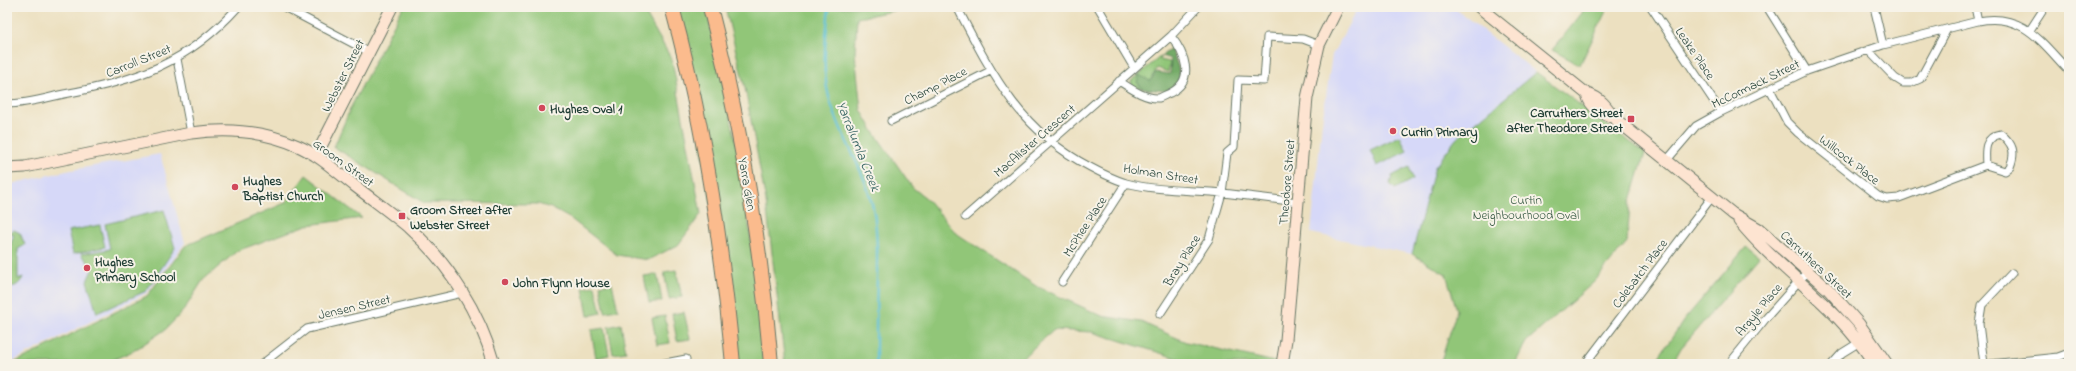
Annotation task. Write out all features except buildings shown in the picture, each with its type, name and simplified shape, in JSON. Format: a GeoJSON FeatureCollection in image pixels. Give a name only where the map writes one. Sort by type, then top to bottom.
{"type":"FeatureCollection","features":[{"type":"Feature","properties":{"kind":"highway"},"geometry":{"type":"LineString","coordinates":[[672,7],[697,110],[715,207],[733,364]]}},
{"type":"Feature","properties":{"kind":"highway","name":"Yarra Glen"},"geometry":{"type":"LineString","coordinates":[[710,7],[732,97],[749,189],[762,274],[771,364]]}},
{"type":"Feature","properties":{"kind":"highway"},"geometry":{"type":"LineString","coordinates":[[715,207],[728,364]]}},
{"type":"Feature","properties":{"kind":"main road","name":"Webster Street"},"geometry":{"type":"LineString","coordinates":[[316,156],[392,7]]}},
{"type":"Feature","properties":{"kind":"main road","name":"Theodore Street"},"geometry":{"type":"LineString","coordinates":[[1282,364],[1286,340],[1307,98],[1318,45],[1338,7]]}},
{"type":"Feature","properties":{"kind":"main road","name":"Carruthers Street"},"geometry":{"type":"LineString","coordinates":[[1479,7],[1587,94],[1589,102],[1596,109],[1614,118],[1733,214],[1759,230],[1838,299],[1863,340],[1874,364]]}},
{"type":"Feature","properties":{"kind":"main road","name":"Groom Street"},"geometry":{"type":"LineString","coordinates":[[7,168],[25,167],[191,133],[216,130],[274,137],[298,146],[316,156],[384,208],[408,227],[430,249],[462,293],[482,328],[494,364]]}},
{"type":"Feature","properties":{"kind":"main road","name":"Groom Street"},"geometry":{"type":"LineString","coordinates":[[7,175],[25,167]]}},
{"type":"Feature","properties":{"kind":"main road","name":"Carruthers Street"},"geometry":{"type":"LineString","coordinates":[[1733,214],[1752,238],[1863,340],[1886,364]]}},
{"type":"Feature","properties":{"kind":"street","name":"Carroll Street"},"geometry":{"type":"LineString","coordinates":[[7,104],[108,86],[126,81],[177,59],[215,30],[238,7]]}},
{"type":"Feature","properties":{"kind":"street"},"geometry":{"type":"LineString","coordinates":[[284,7],[369,52]]}},
{"type":"Feature","properties":{"kind":"street","name":"Holman Street"},"geometry":{"type":"LineString","coordinates":[[957,7],[990,71],[1018,110],[1032,126],[1073,158],[1126,182],[1174,190],[1222,193],[1298,202]]}},
{"type":"Feature","properties":{"kind":"street"},"geometry":{"type":"LineString","coordinates":[[1098,7],[1134,68]]}},
{"type":"Feature","properties":{"kind":"street","name":"MacAlister Crescent"},"geometry":{"type":"LineString","coordinates":[[964,217],[1171,36],[1198,7]]}},
{"type":"Feature","properties":{"kind":"street","name":"Leake Place"},"geometry":{"type":"LineString","coordinates":[[1651,7],[1721,112]]}},
{"type":"Feature","properties":{"kind":"street"},"geometry":{"type":"LineString","coordinates":[[1767,7],[1807,71]]}},
{"type":"Feature","properties":{"kind":"street"},"geometry":{"type":"LineString","coordinates":[[1874,7],[1883,45]]}},
{"type":"Feature","properties":{"kind":"street"},"geometry":{"type":"LineString","coordinates":[[1975,7],[1978,21]]}},
{"type":"Feature","properties":{"kind":"street"},"geometry":{"type":"LineString","coordinates":[[2030,30],[2045,7]]}},
{"type":"Feature","properties":{"kind":"street","name":"McCormack Street"},"geometry":{"type":"LineString","coordinates":[[1667,160],[1696,126],[1721,112],[1807,71],[1883,45],[1978,21],[1992,18],[2020,24],[2030,30],[2069,71]]}},
{"type":"Feature","properties":{"kind":"street"},"geometry":{"type":"LineString","coordinates":[[1868,50],[1895,78],[1903,83],[1911,83],[1920,79],[1947,29]]}},
{"type":"Feature","properties":{"kind":"street"},"geometry":{"type":"LineString","coordinates":[[1119,81],[1142,95],[1159,98],[1180,88],[1185,78],[1185,66],[1179,47],[1171,36]]}},
{"type":"Feature","properties":{"kind":"street","name":"Bray Place"},"geometry":{"type":"LineString","coordinates":[[1160,314],[1209,239],[1222,193],[1227,153],[1234,147],[1238,80],[1264,81],[1267,37],[1303,39],[1318,45]]}},
{"type":"Feature","properties":{"kind":"street"},"geometry":{"type":"LineString","coordinates":[[177,59],[191,133]]}},
{"type":"Feature","properties":{"kind":"street","name":"Champ Place"},"geometry":{"type":"LineString","coordinates":[[891,120],[990,71]]}},
{"type":"Feature","properties":{"kind":"street","name":"Willcock Place"},"geometry":{"type":"LineString","coordinates":[[1770,89],[1787,122],[1846,172],[1878,196],[1887,199],[1899,198],[1986,165]]}},
{"type":"Feature","properties":{"kind":"street"},"geometry":{"type":"LineString","coordinates":[[2001,134],[2012,145],[2014,153],[2010,167],[2004,170],[1986,165],[1987,142],[1993,136],[2001,134]]}},
{"type":"Feature","properties":{"kind":"street","name":"McPhee Place"},"geometry":{"type":"LineString","coordinates":[[1062,282],[1126,182]]}},
{"type":"Feature","properties":{"kind":"street","name":"Colebatch Place"},"geometry":{"type":"LineString","coordinates":[[1585,364],[1712,197]]}},
{"type":"Feature","properties":{"kind":"street","name":"Argyle Place"},"geometry":{"type":"LineString","coordinates":[[1729,364],[1807,272]]}},
{"type":"Feature","properties":{"kind":"street"},"geometry":{"type":"LineString","coordinates":[[1984,364],[1979,324],[1982,305],[2012,273]]}},
{"type":"Feature","properties":{"kind":"street","name":"Jensen Street"},"geometry":{"type":"LineString","coordinates":[[262,364],[307,329],[462,293]]}},
{"type":"Feature","properties":{"kind":"street"},"geometry":{"type":"LineString","coordinates":[[1832,364],[1842,353],[1863,340]]}},
{"type":"Feature","properties":{"kind":"street"},"geometry":{"type":"LineString","coordinates":[[1990,364],[2028,362],[2058,357],[2069,353]]}},
{"type":"Feature","properties":{"kind":"street"},"geometry":{"type":"LineString","coordinates":[[660,364],[686,359]]}},
{"type":"Feature","properties":{"kind":"shaded area","name":"Curtin Primary"},"geometry":{"type":"Polygon","coordinates":[[[1358,7],[1453,7],[1536,72],[1456,139],[1435,167],[1412,254],[1311,233],[1322,124],[1332,55],[1358,7]]]}},
{"type":"Feature","properties":{"kind":"shaded area","name":"Hughes Primary School"},"geometry":{"type":"Polygon","coordinates":[[[160,154],[185,243],[147,293],[7,364],[7,185],[66,171],[160,154]]]}},
{"type":"Feature","properties":{"kind":"green space","name":"Hughes Oval 1"},"geometry":{"type":"Polygon","coordinates":[[[403,7],[630,7],[647,16],[672,60],[701,214],[678,245],[648,260],[617,255],[571,219],[551,208],[538,204],[424,203],[334,147],[351,107],[403,7]]]}},
{"type":"Feature","properties":{"kind":"green space"},"geometry":{"type":"Polygon","coordinates":[[[677,7],[706,7],[741,164],[767,364],[739,364],[677,7]]]}},
{"type":"Feature","properties":{"kind":"green space"},"geometry":{"type":"Polygon","coordinates":[[[725,7],[912,7],[857,18],[855,53],[861,110],[874,132],[913,188],[926,198],[956,233],[1036,286],[1102,316],[1141,322],[1186,342],[1284,364],[1196,364],[1092,332],[1054,330],[1015,364],[785,364],[766,202],[745,88],[725,7]]]}},
{"type":"Feature","properties":{"kind":"green space"},"geometry":{"type":"Polygon","coordinates":[[[1584,7],[1608,7],[1580,65],[1552,50],[1582,13],[1584,7]]]}},
{"type":"Feature","properties":{"kind":"green space"},"geometry":{"type":"Polygon","coordinates":[[[1171,49],[1178,66],[1180,81],[1166,91],[1143,89],[1137,82],[1139,75],[1150,81],[1156,72],[1170,74],[1171,59],[1161,56],[1171,49]]]}},
{"type":"Feature","properties":{"kind":"green space"},"geometry":{"type":"Polygon","coordinates":[[[1161,56],[1160,60],[1170,62],[1168,72],[1157,68],[1150,81],[1137,82],[1143,89],[1132,86],[1131,81],[1161,56]]]}},
{"type":"Feature","properties":{"kind":"green space","name":"Curtin Neighbourhood Oval"},"geometry":{"type":"Polygon","coordinates":[[[1536,72],[1645,153],[1630,204],[1627,242],[1594,282],[1526,342],[1515,364],[1440,364],[1457,310],[1446,274],[1412,254],[1435,167],[1456,139],[1536,72]]]}},
{"type":"Feature","properties":{"kind":"green space"},"geometry":{"type":"Polygon","coordinates":[[[1400,136],[1407,151],[1377,166],[1370,150],[1400,136]]]}},
{"type":"Feature","properties":{"kind":"green space"},"geometry":{"type":"Polygon","coordinates":[[[1409,167],[1413,179],[1395,189],[1390,184],[1392,176],[1409,167]]]}},
{"type":"Feature","properties":{"kind":"green space"},"geometry":{"type":"Polygon","coordinates":[[[306,175],[362,218],[307,225],[237,251],[203,280],[184,310],[166,329],[135,350],[104,364],[12,364],[147,296],[185,246],[285,203],[306,175]]]}},
{"type":"Feature","properties":{"kind":"green space"},"geometry":{"type":"Polygon","coordinates":[[[164,210],[175,248],[146,291],[97,313],[87,281],[93,268],[81,254],[110,249],[105,224],[164,210]]]}},
{"type":"Feature","properties":{"kind":"green space"},"geometry":{"type":"Polygon","coordinates":[[[100,225],[105,247],[73,254],[68,231],[100,225]]]}},
{"type":"Feature","properties":{"kind":"green space"},"geometry":{"type":"Polygon","coordinates":[[[14,230],[20,233],[25,245],[18,249],[18,279],[23,277],[17,285],[7,287],[7,257],[14,234],[8,236],[9,232],[14,230]]]}},
{"type":"Feature","properties":{"kind":"green space"},"geometry":{"type":"Polygon","coordinates":[[[1746,247],[1759,257],[1681,348],[1672,364],[1654,364],[1684,320],[1746,247]]]}},
{"type":"Feature","properties":{"kind":"green space"},"geometry":{"type":"Polygon","coordinates":[[[676,270],[682,297],[669,299],[664,272],[676,270]]]}},
{"type":"Feature","properties":{"kind":"green space"},"geometry":{"type":"Polygon","coordinates":[[[657,274],[662,301],[649,303],[644,276],[657,274]]]}},
{"type":"Feature","properties":{"kind":"green space"},"geometry":{"type":"Polygon","coordinates":[[[612,283],[618,310],[605,312],[600,285],[612,283]]]}},
{"type":"Feature","properties":{"kind":"green space"},"geometry":{"type":"Polygon","coordinates":[[[595,286],[601,313],[588,316],[583,288],[595,286]]]}},
{"type":"Feature","properties":{"kind":"green space"},"geometry":{"type":"Polygon","coordinates":[[[684,312],[690,339],[677,341],[672,314],[684,312]]]}},
{"type":"Feature","properties":{"kind":"green space"},"geometry":{"type":"Polygon","coordinates":[[[665,316],[670,343],[657,345],[652,318],[665,316]]]}},
{"type":"Feature","properties":{"kind":"green space"},"geometry":{"type":"Polygon","coordinates":[[[621,324],[626,352],[613,354],[608,327],[621,324]]]}},
{"type":"Feature","properties":{"kind":"green space"},"geometry":{"type":"Polygon","coordinates":[[[604,328],[609,355],[596,358],[591,330],[604,328]]]}},
{"type":"Feature","properties":{"kind":"waterway","name":"Yarralumla Creek"},"geometry":{"type":"LineString","coordinates":[[829,7],[825,52],[825,75],[829,97],[840,126],[866,183],[874,213],[877,238],[876,364]]}},
{"type":"Feature","properties":{"kind":"place","name":"Hughes Oval 1"},"geometry":{"type":"Point","coordinates":[542,108]}},
{"type":"Feature","properties":{"kind":"place","name":"Carruthers Street after Theodore Street"},"geometry":{"type":"Point","coordinates":[1631,119]}},
{"type":"Feature","properties":{"kind":"place","name":"Curtin Primary"},"geometry":{"type":"Point","coordinates":[1393,131]}},
{"type":"Feature","properties":{"kind":"place","name":"Hughes Baptist Church"},"geometry":{"type":"Point","coordinates":[235,187]}},
{"type":"Feature","properties":{"kind":"place","name":"Groom Street after Webster Street"},"geometry":{"type":"Point","coordinates":[402,216]}},
{"type":"Feature","properties":{"kind":"place","name":"Hughes Primary School"},"geometry":{"type":"Point","coordinates":[87,268]}},
{"type":"Feature","properties":{"kind":"place","name":"John Flynn House"},"geometry":{"type":"Point","coordinates":[505,282]}}]}
